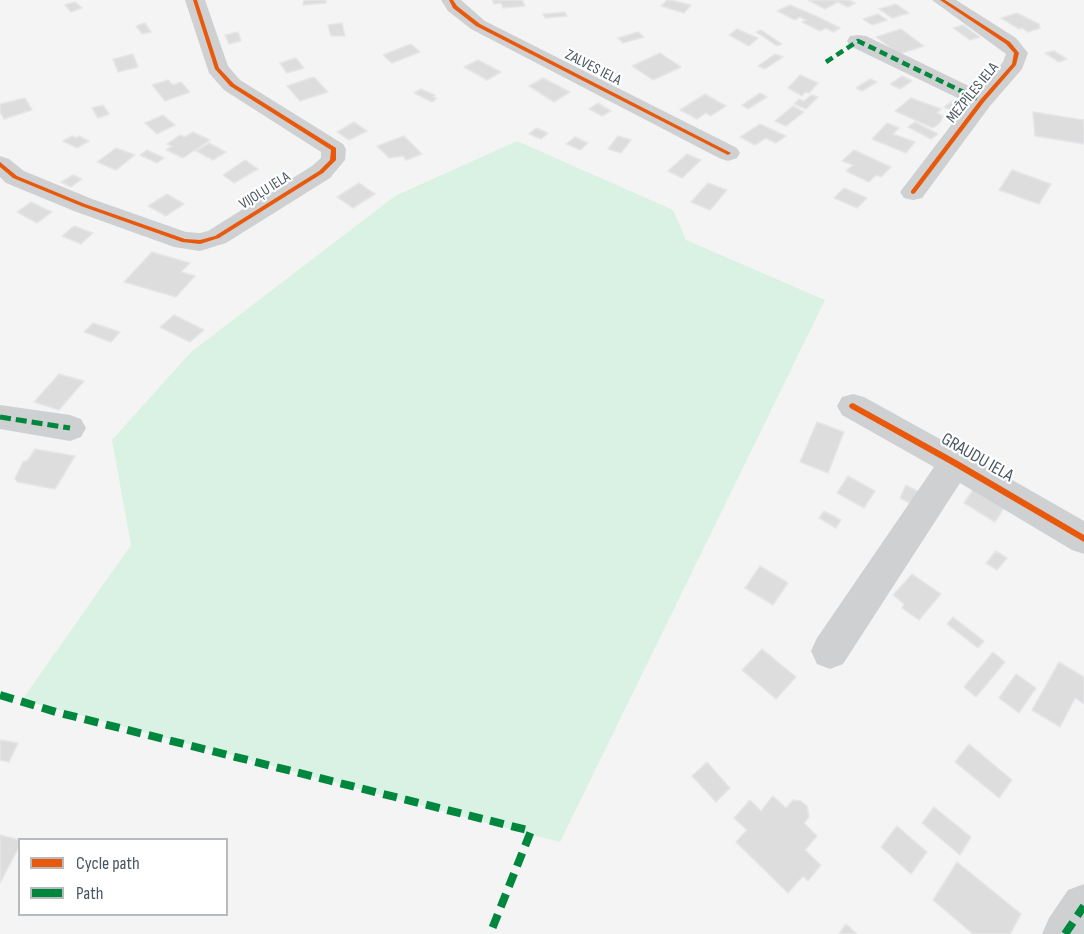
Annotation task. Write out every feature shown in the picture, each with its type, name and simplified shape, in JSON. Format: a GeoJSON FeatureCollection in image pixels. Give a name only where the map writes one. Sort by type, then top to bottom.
{"type":"FeatureCollection","features":[{"type":"Feature","properties":{"kind":"street","name":"VIJOĻU IELA"},"geometry":{"type":"LineString","coordinates":[[0,164],[15,177],[83,205],[184,241],[200,242],[217,237],[321,172],[333,160],[334,149],[232,85],[217,68],[195,0]]}},
{"type":"Feature","properties":{"kind":"street","name":"ZALVES IELA"},"geometry":{"type":"LineString","coordinates":[[451,0],[478,25],[728,153]]}},
{"type":"Feature","properties":{"kind":"street","name":"MEŽPĪLES IELA"},"geometry":{"type":"LineString","coordinates":[[913,192],[982,101],[1014,64],[1017,53],[1008,43],[942,0]]}},
{"type":"Feature","properties":{"kind":"street","name":"MEŽPĪLES IELA"},"geometry":{"type":"LineString","coordinates":[[858,41],[982,101]]}},
{"type":"Feature","properties":{"kind":"street","name":"GRAUDU IELA"},"geometry":{"type":"LineString","coordinates":[[853,406],[956,463],[1084,539]]}},
{"type":"Feature","properties":{"kind":"street"},"geometry":{"type":"LineString","coordinates":[[0,417],[70,428]]}},
{"type":"Feature","properties":{"kind":"street","name":"GRAUDU IELA"},"geometry":{"type":"LineString","coordinates":[[830,651],[956,463]]}},
{"type":"Feature","properties":{"kind":"street"},"geometry":{"type":"LineString","coordinates":[[1065,934],[1084,906]]}},
{"type":"Feature","properties":{"kind":"green space"},"geometry":{"type":"Polygon","coordinates":[[[517,141],[673,210],[686,240],[825,300],[560,842],[22,700],[131,545],[112,440],[191,352],[395,196],[517,141]]]}},
{"type":"Feature","properties":{"kind":"building"},"geometry":{"type":"Polygon","coordinates":[[[304,0],[326,0],[326,3],[303,5],[304,0]]]}},
{"type":"Feature","properties":{"kind":"building"},"geometry":{"type":"Polygon","coordinates":[[[492,0],[522,0],[525,6],[503,8],[501,3],[494,4],[492,0]]]}},
{"type":"Feature","properties":{"kind":"building"},"geometry":{"type":"Polygon","coordinates":[[[667,0],[691,5],[684,13],[661,6],[667,0]]]}},
{"type":"Feature","properties":{"kind":"building"},"geometry":{"type":"Polygon","coordinates":[[[808,0],[849,0],[855,3],[848,7],[838,2],[825,9],[808,0]]]}},
{"type":"Feature","properties":{"kind":"building"},"geometry":{"type":"Polygon","coordinates":[[[75,2],[82,8],[71,12],[65,5],[75,2]]]}},
{"type":"Feature","properties":{"kind":"building"},"geometry":{"type":"Polygon","coordinates":[[[896,4],[909,13],[892,18],[879,9],[896,4]]]}},
{"type":"Feature","properties":{"kind":"building"},"geometry":{"type":"Polygon","coordinates":[[[790,5],[840,28],[833,32],[826,28],[820,31],[802,22],[806,20],[800,17],[795,20],[777,11],[790,5]]]}},
{"type":"Feature","properties":{"kind":"building"},"geometry":{"type":"Polygon","coordinates":[[[565,12],[567,16],[545,18],[543,14],[565,12]]]}},
{"type":"Feature","properties":{"kind":"building"},"geometry":{"type":"Polygon","coordinates":[[[1017,13],[1039,24],[1040,28],[1028,32],[1001,18],[1017,13]]]}},
{"type":"Feature","properties":{"kind":"building"},"geometry":{"type":"Polygon","coordinates":[[[878,14],[887,20],[872,25],[863,19],[878,14]]]}},
{"type":"Feature","properties":{"kind":"building"},"geometry":{"type":"Polygon","coordinates":[[[145,23],[151,32],[142,34],[136,26],[145,23]]]}},
{"type":"Feature","properties":{"kind":"building"},"geometry":{"type":"Polygon","coordinates":[[[342,23],[345,36],[331,36],[328,25],[342,23]]]}},
{"type":"Feature","properties":{"kind":"building"},"geometry":{"type":"Polygon","coordinates":[[[963,25],[980,37],[970,40],[953,28],[963,25]]]}},
{"type":"Feature","properties":{"kind":"building"},"geometry":{"type":"Polygon","coordinates":[[[737,29],[758,38],[749,46],[729,35],[737,29]]]}},
{"type":"Feature","properties":{"kind":"building"},"geometry":{"type":"Polygon","coordinates":[[[901,29],[924,46],[899,54],[876,37],[901,29]]]}},
{"type":"Feature","properties":{"kind":"building"},"geometry":{"type":"Polygon","coordinates":[[[761,30],[782,44],[777,46],[756,32],[761,30]]]}},
{"type":"Feature","properties":{"kind":"building"},"geometry":{"type":"Polygon","coordinates":[[[238,32],[241,41],[229,44],[225,35],[238,32]]]}},
{"type":"Feature","properties":{"kind":"building"},"geometry":{"type":"Polygon","coordinates":[[[638,32],[644,37],[623,43],[618,38],[638,32]]]}},
{"type":"Feature","properties":{"kind":"building"},"geometry":{"type":"Polygon","coordinates":[[[411,44],[420,52],[392,63],[383,55],[411,44]]]}},
{"type":"Feature","properties":{"kind":"building"},"geometry":{"type":"Polygon","coordinates":[[[1054,51],[1067,59],[1059,62],[1045,53],[1054,51]]]}},
{"type":"Feature","properties":{"kind":"building"},"geometry":{"type":"Polygon","coordinates":[[[660,53],[681,67],[653,80],[632,66],[660,53]]]}},
{"type":"Feature","properties":{"kind":"building"},"geometry":{"type":"Polygon","coordinates":[[[133,54],[138,67],[118,72],[113,59],[133,54]]]}},
{"type":"Feature","properties":{"kind":"building"},"geometry":{"type":"Polygon","coordinates":[[[775,54],[783,57],[765,69],[758,66],[775,54]]]}},
{"type":"Feature","properties":{"kind":"building"},"geometry":{"type":"Polygon","coordinates":[[[296,58],[304,68],[287,73],[280,63],[296,58]]]}},
{"type":"Feature","properties":{"kind":"building"},"geometry":{"type":"Polygon","coordinates":[[[478,60],[501,72],[487,80],[464,67],[478,60]]]}},
{"type":"Feature","properties":{"kind":"building"},"geometry":{"type":"Polygon","coordinates":[[[800,75],[818,83],[809,93],[805,92],[802,96],[788,88],[800,75]]]}},
{"type":"Feature","properties":{"kind":"building"},"geometry":{"type":"Polygon","coordinates":[[[902,76],[912,81],[900,89],[890,84],[902,76]]]}},
{"type":"Feature","properties":{"kind":"building"},"geometry":{"type":"Polygon","coordinates":[[[314,77],[328,92],[300,101],[287,86],[314,77]]]}},
{"type":"Feature","properties":{"kind":"building"},"geometry":{"type":"Polygon","coordinates":[[[543,78],[570,92],[554,102],[529,86],[543,78]]]}},
{"type":"Feature","properties":{"kind":"building"},"geometry":{"type":"Polygon","coordinates":[[[870,79],[877,82],[862,91],[856,88],[870,79]]]}},
{"type":"Feature","properties":{"kind":"building"},"geometry":{"type":"Polygon","coordinates":[[[168,80],[173,85],[181,82],[190,92],[165,101],[152,85],[168,80]]]}},
{"type":"Feature","properties":{"kind":"building"},"geometry":{"type":"Polygon","coordinates":[[[421,89],[437,98],[432,102],[414,93],[421,89]]]}},
{"type":"Feature","properties":{"kind":"building"},"geometry":{"type":"Polygon","coordinates":[[[760,93],[767,97],[748,109],[742,105],[760,93]]]}},
{"type":"Feature","properties":{"kind":"building"},"geometry":{"type":"Polygon","coordinates":[[[705,94],[726,106],[711,116],[706,113],[697,119],[680,110],[705,94]]]}},
{"type":"Feature","properties":{"kind":"building"},"geometry":{"type":"Polygon","coordinates":[[[811,95],[818,97],[806,109],[794,104],[799,99],[804,101],[811,95]]]}},
{"type":"Feature","properties":{"kind":"building"},"geometry":{"type":"Polygon","coordinates":[[[25,98],[32,110],[4,119],[0,112],[0,104],[25,98]]]}},
{"type":"Feature","properties":{"kind":"building"},"geometry":{"type":"Polygon","coordinates":[[[911,98],[941,109],[937,113],[943,116],[940,123],[933,128],[895,111],[911,98]]]}},
{"type":"Feature","properties":{"kind":"building"},"geometry":{"type":"Polygon","coordinates":[[[955,99],[967,104],[956,113],[944,107],[955,99]]]}},
{"type":"Feature","properties":{"kind":"building"},"geometry":{"type":"Polygon","coordinates":[[[598,103],[611,111],[602,116],[589,109],[598,103]]]}},
{"type":"Feature","properties":{"kind":"building"},"geometry":{"type":"Polygon","coordinates":[[[103,105],[109,114],[98,118],[92,108],[103,105]]]}},
{"type":"Feature","properties":{"kind":"building"},"geometry":{"type":"Polygon","coordinates":[[[793,106],[804,112],[786,126],[775,121],[793,106]]]}},
{"type":"Feature","properties":{"kind":"building"},"geometry":{"type":"Polygon","coordinates":[[[1033,112],[1084,120],[1084,144],[1035,136],[1033,112]]]}},
{"type":"Feature","properties":{"kind":"building"},"geometry":{"type":"Polygon","coordinates":[[[163,115],[175,125],[157,134],[145,123],[163,115]]]}},
{"type":"Feature","properties":{"kind":"building"},"geometry":{"type":"Polygon","coordinates":[[[354,122],[367,131],[349,140],[337,132],[354,122]]]}},
{"type":"Feature","properties":{"kind":"building"},"geometry":{"type":"Polygon","coordinates":[[[915,122],[938,134],[931,139],[908,127],[915,122]]]}},
{"type":"Feature","properties":{"kind":"building"},"geometry":{"type":"Polygon","coordinates":[[[887,123],[899,128],[893,134],[915,142],[906,153],[872,139],[887,123]]]}},
{"type":"Feature","properties":{"kind":"building"},"geometry":{"type":"Polygon","coordinates":[[[760,124],[786,136],[776,143],[766,138],[755,145],[740,137],[760,124]]]}},
{"type":"Feature","properties":{"kind":"building"},"geometry":{"type":"Polygon","coordinates":[[[536,128],[548,133],[541,139],[529,134],[536,128]]]}},
{"type":"Feature","properties":{"kind":"building"},"geometry":{"type":"Polygon","coordinates":[[[193,132],[210,140],[183,158],[166,150],[172,146],[167,144],[180,135],[185,137],[193,132]]]}},
{"type":"Feature","properties":{"kind":"building"},"geometry":{"type":"Polygon","coordinates":[[[72,136],[76,138],[79,136],[89,141],[77,148],[63,141],[72,136]]]}},
{"type":"Feature","properties":{"kind":"building"},"geometry":{"type":"Polygon","coordinates":[[[404,136],[422,154],[406,160],[403,156],[389,158],[377,146],[404,136]]]}},
{"type":"Feature","properties":{"kind":"building"},"geometry":{"type":"Polygon","coordinates":[[[618,136],[631,140],[621,153],[608,149],[618,136]]]}},
{"type":"Feature","properties":{"kind":"building"},"geometry":{"type":"Polygon","coordinates":[[[575,137],[588,143],[580,150],[566,144],[575,137]]]}},
{"type":"Feature","properties":{"kind":"building"},"geometry":{"type":"Polygon","coordinates":[[[209,143],[226,152],[213,160],[196,151],[209,143]]]}},
{"type":"Feature","properties":{"kind":"building"},"geometry":{"type":"Polygon","coordinates":[[[116,148],[135,155],[116,170],[97,162],[116,148]]]}},
{"type":"Feature","properties":{"kind":"building"},"geometry":{"type":"Polygon","coordinates":[[[147,150],[164,158],[157,163],[140,155],[147,150]]]}},
{"type":"Feature","properties":{"kind":"building"},"geometry":{"type":"Polygon","coordinates":[[[854,150],[891,167],[881,177],[876,175],[869,182],[846,171],[853,165],[842,161],[854,150]]]}},
{"type":"Feature","properties":{"kind":"building"},"geometry":{"type":"Polygon","coordinates":[[[687,154],[701,160],[682,178],[668,171],[687,154]]]}},
{"type":"Feature","properties":{"kind":"building"},"geometry":{"type":"Polygon","coordinates":[[[245,160],[258,169],[234,183],[223,175],[245,160]]]}},
{"type":"Feature","properties":{"kind":"building"},"geometry":{"type":"Polygon","coordinates":[[[1012,170],[1051,184],[1039,204],[999,190],[1012,170]]]}},
{"type":"Feature","properties":{"kind":"building"},"geometry":{"type":"Polygon","coordinates":[[[73,175],[82,179],[71,187],[61,182],[73,175]]]}},
{"type":"Feature","properties":{"kind":"building"},"geometry":{"type":"Polygon","coordinates":[[[359,183],[375,194],[353,208],[337,197],[359,183]]]}},
{"type":"Feature","properties":{"kind":"building"},"geometry":{"type":"Polygon","coordinates":[[[708,183],[727,190],[710,210],[691,202],[708,183]]]}},
{"type":"Feature","properties":{"kind":"building"},"geometry":{"type":"Polygon","coordinates":[[[844,188],[867,198],[857,208],[834,198],[844,188]]]}},
{"type":"Feature","properties":{"kind":"building"},"geometry":{"type":"Polygon","coordinates":[[[167,194],[184,204],[166,216],[148,206],[167,194]]]}},
{"type":"Feature","properties":{"kind":"building"},"geometry":{"type":"Polygon","coordinates":[[[31,202],[52,212],[37,223],[17,212],[31,202]]]}},
{"type":"Feature","properties":{"kind":"building"},"geometry":{"type":"Polygon","coordinates":[[[74,226],[93,233],[81,244],[62,236],[74,226]]]}},
{"type":"Feature","properties":{"kind":"building"},"geometry":{"type":"Polygon","coordinates":[[[152,252],[190,263],[181,272],[195,276],[176,297],[124,282],[152,252]]]}},
{"type":"Feature","properties":{"kind":"building"},"geometry":{"type":"Polygon","coordinates":[[[174,315],[204,330],[190,342],[160,327],[174,315]]]}},
{"type":"Feature","properties":{"kind":"building"},"geometry":{"type":"Polygon","coordinates":[[[93,323],[120,332],[111,342],[84,332],[93,323]]]}},
{"type":"Feature","properties":{"kind":"building"},"geometry":{"type":"Polygon","coordinates":[[[59,374],[84,381],[59,410],[34,402],[59,374]]]}},
{"type":"Feature","properties":{"kind":"building"},"geometry":{"type":"Polygon","coordinates":[[[817,422],[844,432],[828,473],[800,462],[817,422]]]}},
{"type":"Feature","properties":{"kind":"building"},"geometry":{"type":"Polygon","coordinates":[[[35,449],[75,456],[55,489],[17,482],[15,478],[23,462],[28,460],[35,449]]]}},
{"type":"Feature","properties":{"kind":"building"},"geometry":{"type":"Polygon","coordinates":[[[848,476],[875,491],[864,508],[837,493],[848,476]]]}},
{"type":"Feature","properties":{"kind":"building"},"geometry":{"type":"Polygon","coordinates":[[[906,485],[919,492],[912,504],[900,498],[906,485]]]}},
{"type":"Feature","properties":{"kind":"building"},"geometry":{"type":"Polygon","coordinates":[[[973,490],[1004,508],[995,522],[964,503],[973,490]]]}},
{"type":"Feature","properties":{"kind":"building"},"geometry":{"type":"Polygon","coordinates":[[[824,511],[841,520],[836,528],[819,518],[824,511]]]}},
{"type":"Feature","properties":{"kind":"building"},"geometry":{"type":"Polygon","coordinates":[[[996,551],[1007,558],[997,570],[986,563],[996,551]]]}},
{"type":"Feature","properties":{"kind":"building"},"geometry":{"type":"Polygon","coordinates":[[[760,566],[788,583],[773,605],[745,588],[760,566]]]}},
{"type":"Feature","properties":{"kind":"building"},"geometry":{"type":"Polygon","coordinates":[[[912,574],[941,594],[919,620],[902,608],[904,604],[893,595],[912,574]]]}},
{"type":"Feature","properties":{"kind":"building"},"geometry":{"type":"Polygon","coordinates":[[[953,617],[984,641],[978,648],[947,624],[953,617]]]}},
{"type":"Feature","properties":{"kind":"building"},"geometry":{"type":"Polygon","coordinates":[[[762,649],[796,677],[776,699],[742,670],[762,649]]]}},
{"type":"Feature","properties":{"kind":"building"},"geometry":{"type":"Polygon","coordinates":[[[993,652],[1005,662],[976,697],[964,687],[993,652]]]}},
{"type":"Feature","properties":{"kind":"building"},"geometry":{"type":"Polygon","coordinates":[[[1059,662],[1084,677],[1084,704],[1075,698],[1060,727],[1032,710],[1059,662]]]}},
{"type":"Feature","properties":{"kind":"building"},"geometry":{"type":"Polygon","coordinates":[[[1016,674],[1036,688],[1019,713],[999,698],[1016,674]]]}},
{"type":"Feature","properties":{"kind":"building"},"geometry":{"type":"Polygon","coordinates":[[[0,740],[18,743],[9,762],[0,760],[0,740]]]}},
{"type":"Feature","properties":{"kind":"building"},"geometry":{"type":"Polygon","coordinates":[[[969,744],[1012,780],[999,798],[955,762],[969,744]]]}},
{"type":"Feature","properties":{"kind":"building"},"geometry":{"type":"Polygon","coordinates":[[[707,762],[730,788],[716,802],[692,776],[707,762]]]}},
{"type":"Feature","properties":{"kind":"building"},"geometry":{"type":"Polygon","coordinates":[[[773,796],[786,808],[793,800],[801,801],[807,806],[809,817],[804,823],[817,836],[805,850],[821,865],[808,881],[803,876],[788,893],[736,842],[747,830],[734,818],[750,800],[761,811],[773,796]]]}},
{"type":"Feature","properties":{"kind":"building"},"geometry":{"type":"Polygon","coordinates":[[[934,807],[971,837],[960,855],[922,823],[934,807]]]}},
{"type":"Feature","properties":{"kind":"building"},"geometry":{"type":"Polygon","coordinates":[[[897,826],[927,852],[911,874],[881,847],[897,826]]]}},
{"type":"Feature","properties":{"kind":"building"},"geometry":{"type":"Polygon","coordinates":[[[0,835],[18,840],[18,849],[0,883],[0,835]]]}},
{"type":"Feature","properties":{"kind":"building"},"geometry":{"type":"Polygon","coordinates":[[[957,862],[1021,914],[1010,934],[973,934],[933,900],[957,862]]]}},
{"type":"Feature","properties":{"kind":"building"},"geometry":{"type":"Polygon","coordinates":[[[846,924],[857,934],[839,934],[846,924]]]}},
{"type":"Feature","properties":{"kind":"marked path"},"geometry":{"type":"LineString","coordinates":[[826,62],[858,41],[982,101]]}},
{"type":"Feature","properties":{"kind":"marked path"},"geometry":{"type":"LineString","coordinates":[[0,417],[70,428]]}},
{"type":"Feature","properties":{"kind":"marked path"},"geometry":{"type":"LineString","coordinates":[[0,695],[56,712],[531,831],[490,934]]}},
{"type":"Feature","properties":{"kind":"marked path"},"geometry":{"type":"LineString","coordinates":[[1065,934],[1084,906]]}},
{"type":"Feature","properties":{"kind":"cycle path"},"geometry":{"type":"LineString","coordinates":[[0,164],[15,177],[83,205],[184,241],[200,242],[217,237],[321,172],[333,160],[334,149],[232,85],[217,68],[195,0]]}},
{"type":"Feature","properties":{"kind":"cycle path"},"geometry":{"type":"LineString","coordinates":[[451,0],[455,7],[478,25],[728,153]]}},
{"type":"Feature","properties":{"kind":"cycle path"},"geometry":{"type":"LineString","coordinates":[[913,192],[982,101],[1014,64],[1017,53],[1008,43],[942,0]]}},
{"type":"Feature","properties":{"kind":"cycle path"},"geometry":{"type":"LineString","coordinates":[[853,406],[1084,539]]}}]}
